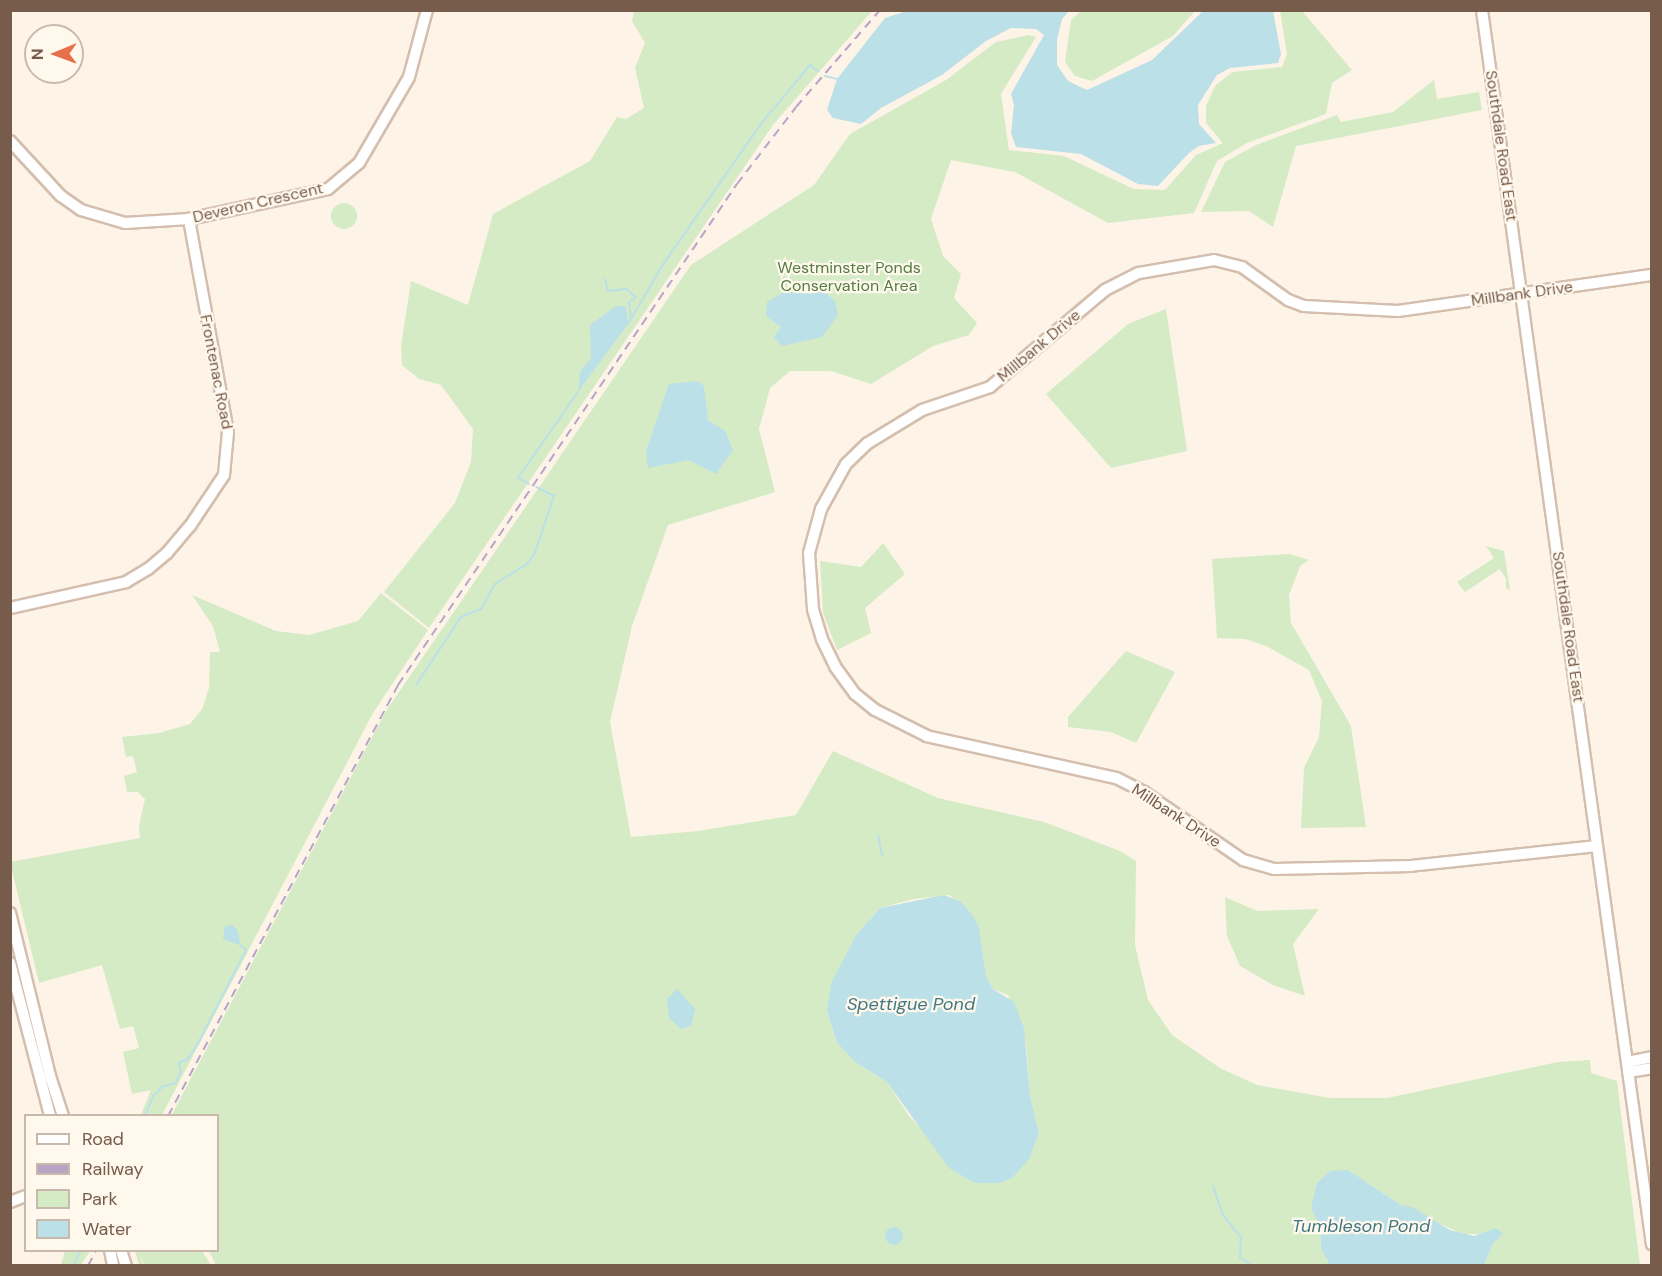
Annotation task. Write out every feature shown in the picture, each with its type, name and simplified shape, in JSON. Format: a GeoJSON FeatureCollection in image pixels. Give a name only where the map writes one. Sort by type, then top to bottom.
{"type":"FeatureCollection","features":[{"type":"Feature","properties":{"kind":"street","name":"Deveron Crescent"},"geometry":{"type":"LineString","coordinates":[[10,141],[47,183],[81,210],[125,223],[189,219],[318,192],[345,178],[369,147],[409,77],[428,10]]}},
{"type":"Feature","properties":{"kind":"street","name":"Southdale Road East"},"geometry":{"type":"LineString","coordinates":[[1482,10],[1652,1244]]}},
{"type":"Feature","properties":{"kind":"street","name":"Frontenac Road"},"geometry":{"type":"LineString","coordinates":[[10,608],[126,582],[148,569],[167,553],[190,526],[224,475],[228,432],[189,219]]}},
{"type":"Feature","properties":{"kind":"street","name":"Millbank Drive"},"geometry":{"type":"LineString","coordinates":[[1597,846],[1411,866],[1275,869],[1255,865],[1144,792],[1116,778],[927,736],[903,726],[855,694],[835,666],[813,609],[809,553],[820,508],[846,464],[868,442],[901,420],[990,387],[1106,290],[1138,273],[1204,261],[1228,263],[1242,267],[1288,300],[1319,309],[1404,311],[1652,275]]}},
{"type":"Feature","properties":{"kind":"street"},"geometry":{"type":"LineString","coordinates":[[10,914],[50,1076],[62,1114]]}},
{"type":"Feature","properties":{"kind":"street"},"geometry":{"type":"LineString","coordinates":[[10,963],[49,1114]]}},
{"type":"Feature","properties":{"kind":"street"},"geometry":{"type":"LineString","coordinates":[[1628,1067],[1652,1057]]}},
{"type":"Feature","properties":{"kind":"street"},"geometry":{"type":"LineString","coordinates":[[1628,1067],[1652,1068]]}},
{"type":"Feature","properties":{"kind":"green space"},"geometry":{"type":"Polygon","coordinates":[[[1082,10],[1195,11],[1173,36],[1092,81],[1075,76],[1065,62],[1071,20],[1082,10]]]}},
{"type":"Feature","properties":{"kind":"green space"},"geometry":{"type":"Polygon","coordinates":[[[634,11],[872,11],[773,125],[429,628],[384,592],[455,503],[471,462],[473,429],[441,385],[419,379],[402,365],[401,346],[411,281],[468,305],[493,214],[590,161],[617,117],[626,119],[644,108],[635,68],[645,43],[632,21],[634,11]]]}},
{"type":"Feature","properties":{"kind":"green space","name":"Westminster Ponds Conservation Area"},"geometry":{"type":"Polygon","coordinates":[[[1280,11],[1302,11],[1352,70],[1332,83],[1326,114],[1247,143],[1217,161],[1194,213],[1108,223],[1015,172],[951,160],[931,219],[943,256],[961,274],[954,298],[977,323],[969,335],[933,346],[871,384],[831,371],[790,371],[770,388],[759,429],[775,492],[668,525],[632,626],[610,722],[631,837],[698,831],[796,815],[833,751],[938,798],[1044,822],[1120,851],[1136,861],[1135,945],[1148,1000],[1172,1035],[1220,1068],[1257,1085],[1330,1098],[1387,1098],[1558,1062],[1590,1060],[1591,1073],[1617,1081],[1640,1265],[1484,1265],[1493,1244],[1503,1234],[1462,1234],[1401,1205],[1368,1183],[1330,1171],[1318,1183],[1311,1208],[1320,1227],[1321,1249],[1330,1265],[216,1265],[210,1252],[219,1252],[219,1114],[172,1114],[386,711],[691,265],[814,185],[850,134],[946,80],[996,42],[1029,35],[1036,37],[1001,94],[1009,150],[1064,156],[1134,189],[1165,190],[1196,155],[1223,143],[1206,123],[1206,106],[1215,86],[1232,72],[1282,67],[1287,54],[1280,11]],[[950,895],[914,899],[880,908],[857,934],[827,1011],[837,1043],[855,1062],[887,1082],[909,1116],[975,1183],[1000,1183],[1039,1133],[1030,1095],[1026,1043],[1008,995],[993,989],[986,976],[979,927],[950,895]]]}},
{"type":"Feature","properties":{"kind":"green space"},"geometry":{"type":"Polygon","coordinates":[[[1434,80],[1437,99],[1479,92],[1482,110],[1296,146],[1273,227],[1249,211],[1201,212],[1225,162],[1256,145],[1337,115],[1341,122],[1393,112],[1434,80]]]}},
{"type":"Feature","properties":{"kind":"green space"},"geometry":{"type":"Polygon","coordinates":[[[344,203],[353,207],[357,216],[353,225],[344,229],[335,225],[331,216],[335,207],[344,203]]]}},
{"type":"Feature","properties":{"kind":"green space"},"geometry":{"type":"Polygon","coordinates":[[[1166,309],[1187,451],[1111,468],[1046,394],[1128,324],[1166,309]]]}},
{"type":"Feature","properties":{"kind":"green space"},"geometry":{"type":"Polygon","coordinates":[[[883,543],[905,574],[865,608],[871,633],[837,650],[823,613],[820,561],[861,567],[883,543]]]}},
{"type":"Feature","properties":{"kind":"green space"},"geometry":{"type":"Polygon","coordinates":[[[1486,546],[1504,551],[1510,590],[1506,588],[1506,579],[1500,569],[1465,592],[1457,582],[1494,558],[1486,546]]]}},
{"type":"Feature","properties":{"kind":"green space"},"geometry":{"type":"Polygon","coordinates":[[[1289,554],[1309,560],[1300,566],[1289,595],[1291,623],[1351,726],[1366,827],[1301,828],[1304,768],[1319,737],[1322,701],[1309,670],[1266,646],[1245,639],[1217,638],[1212,559],[1289,554]]]}},
{"type":"Feature","properties":{"kind":"green space"},"geometry":{"type":"Polygon","coordinates":[[[381,593],[428,630],[373,713],[163,1114],[141,1114],[151,1090],[132,1094],[123,1052],[139,1048],[133,1026],[120,1029],[102,965],[39,983],[10,862],[140,838],[139,826],[145,799],[138,792],[127,792],[124,776],[137,772],[133,756],[126,757],[122,737],[159,733],[190,724],[202,709],[209,688],[210,652],[220,652],[213,626],[192,595],[276,631],[309,635],[358,621],[381,593]]]}},
{"type":"Feature","properties":{"kind":"green space"},"geometry":{"type":"Polygon","coordinates":[[[1126,651],[1175,672],[1136,743],[1111,732],[1068,727],[1068,717],[1126,651]]]}},
{"type":"Feature","properties":{"kind":"green space"},"geometry":{"type":"Polygon","coordinates":[[[1225,897],[1257,911],[1319,909],[1293,944],[1305,996],[1273,985],[1240,966],[1227,936],[1225,897]]]}},
{"type":"Feature","properties":{"kind":"green space"},"geometry":{"type":"Polygon","coordinates":[[[64,1252],[89,1252],[81,1265],[61,1265],[64,1252]]]}},
{"type":"Feature","properties":{"kind":"green space"},"geometry":{"type":"Polygon","coordinates":[[[135,1252],[203,1252],[211,1265],[144,1265],[140,1254],[143,1265],[139,1265],[135,1252]]]}},
{"type":"Feature","properties":{"kind":"water"},"geometry":{"type":"Polygon","coordinates":[[[907,11],[1069,11],[1062,19],[1057,40],[1057,65],[1068,81],[1087,90],[1152,60],[1203,11],[1273,11],[1281,54],[1278,63],[1230,68],[1217,75],[1198,105],[1199,124],[1216,143],[1199,146],[1189,153],[1158,186],[1138,184],[1081,154],[1016,147],[1011,133],[1014,105],[1011,94],[1044,35],[1036,29],[1011,28],[986,41],[942,75],[881,108],[861,124],[833,118],[827,110],[837,79],[885,18],[907,11]]]}},
{"type":"Feature","properties":{"kind":"water"},"geometry":{"type":"Polygon","coordinates":[[[794,286],[811,287],[826,293],[835,301],[838,315],[822,337],[782,346],[774,337],[781,327],[766,316],[767,302],[794,286]]]}},
{"type":"Feature","properties":{"kind":"water"},"geometry":{"type":"Polygon","coordinates":[[[616,306],[626,306],[628,324],[578,392],[580,372],[591,358],[590,325],[616,306]]]}},
{"type":"Feature","properties":{"kind":"water"},"geometry":{"type":"Polygon","coordinates":[[[697,381],[704,386],[708,420],[725,431],[733,450],[716,474],[689,460],[648,468],[646,451],[669,384],[697,381]]]}},
{"type":"Feature","properties":{"kind":"water","name":"Spettigue Pond"},"geometry":{"type":"Polygon","coordinates":[[[944,895],[961,902],[973,916],[979,927],[986,976],[993,989],[1014,1002],[1024,1028],[1030,1095],[1039,1133],[1029,1159],[1012,1178],[1000,1183],[975,1183],[949,1168],[887,1082],[855,1062],[837,1043],[827,1011],[831,983],[857,934],[880,908],[944,895]]]}},
{"type":"Feature","properties":{"kind":"water"},"geometry":{"type":"Polygon","coordinates":[[[232,925],[238,931],[240,945],[223,939],[225,926],[232,925]]]}},
{"type":"Feature","properties":{"kind":"water"},"geometry":{"type":"Polygon","coordinates":[[[677,989],[695,1009],[691,1026],[681,1029],[669,1018],[667,999],[677,989]]]}},
{"type":"Feature","properties":{"kind":"water","name":"Tumbleson Pond"},"geometry":{"type":"Polygon","coordinates":[[[1348,1170],[1401,1205],[1414,1208],[1450,1230],[1474,1236],[1496,1228],[1503,1234],[1493,1244],[1484,1265],[1330,1265],[1321,1249],[1320,1227],[1311,1208],[1317,1183],[1330,1171],[1348,1170]]]}},
{"type":"Feature","properties":{"kind":"water"},"geometry":{"type":"Polygon","coordinates":[[[894,1227],[900,1230],[903,1236],[900,1242],[894,1245],[888,1242],[885,1236],[888,1230],[894,1227]]]}},
{"type":"Feature","properties":{"kind":"waterway"},"geometry":{"type":"LineString","coordinates":[[628,324],[664,263],[761,124],[810,65],[818,71]]}},
{"type":"Feature","properties":{"kind":"waterway"},"geometry":{"type":"LineString","coordinates":[[825,76],[837,79]]}},
{"type":"Feature","properties":{"kind":"waterway"},"geometry":{"type":"LineString","coordinates":[[605,279],[608,291],[626,289],[636,297],[629,302],[631,319]]}},
{"type":"Feature","properties":{"kind":"waterway"},"geometry":{"type":"LineString","coordinates":[[529,484],[518,478],[578,392]]}},
{"type":"Feature","properties":{"kind":"waterway"},"geometry":{"type":"LineString","coordinates":[[416,685],[461,617],[481,609],[495,584],[528,563],[535,553],[554,496],[536,487]]}},
{"type":"Feature","properties":{"kind":"waterway"},"geometry":{"type":"LineString","coordinates":[[878,835],[882,856]]}},
{"type":"Feature","properties":{"kind":"waterway"},"geometry":{"type":"LineString","coordinates":[[146,1114],[153,1096],[162,1087],[175,1083],[181,1072],[179,1063],[188,1059],[197,1045],[246,950],[240,945]]}},
{"type":"Feature","properties":{"kind":"waterway"},"geometry":{"type":"LineString","coordinates":[[1213,1186],[1223,1215],[1241,1237],[1240,1258],[1253,1266]]}},
{"type":"Feature","properties":{"kind":"waterway"},"geometry":{"type":"LineString","coordinates":[[74,1266],[79,1252]]}},
{"type":"Feature","properties":{"kind":"waterway"},"geometry":{"type":"LineString","coordinates":[[1319,1266],[1330,1264]]}},
{"type":"Feature","properties":{"kind":"railway"},"geometry":{"type":"LineString","coordinates":[[169,1114],[398,685],[737,184],[796,107],[880,10]]}},
{"type":"Feature","properties":{"kind":"railway"},"geometry":{"type":"LineString","coordinates":[[88,1266],[95,1252]]}}]}
